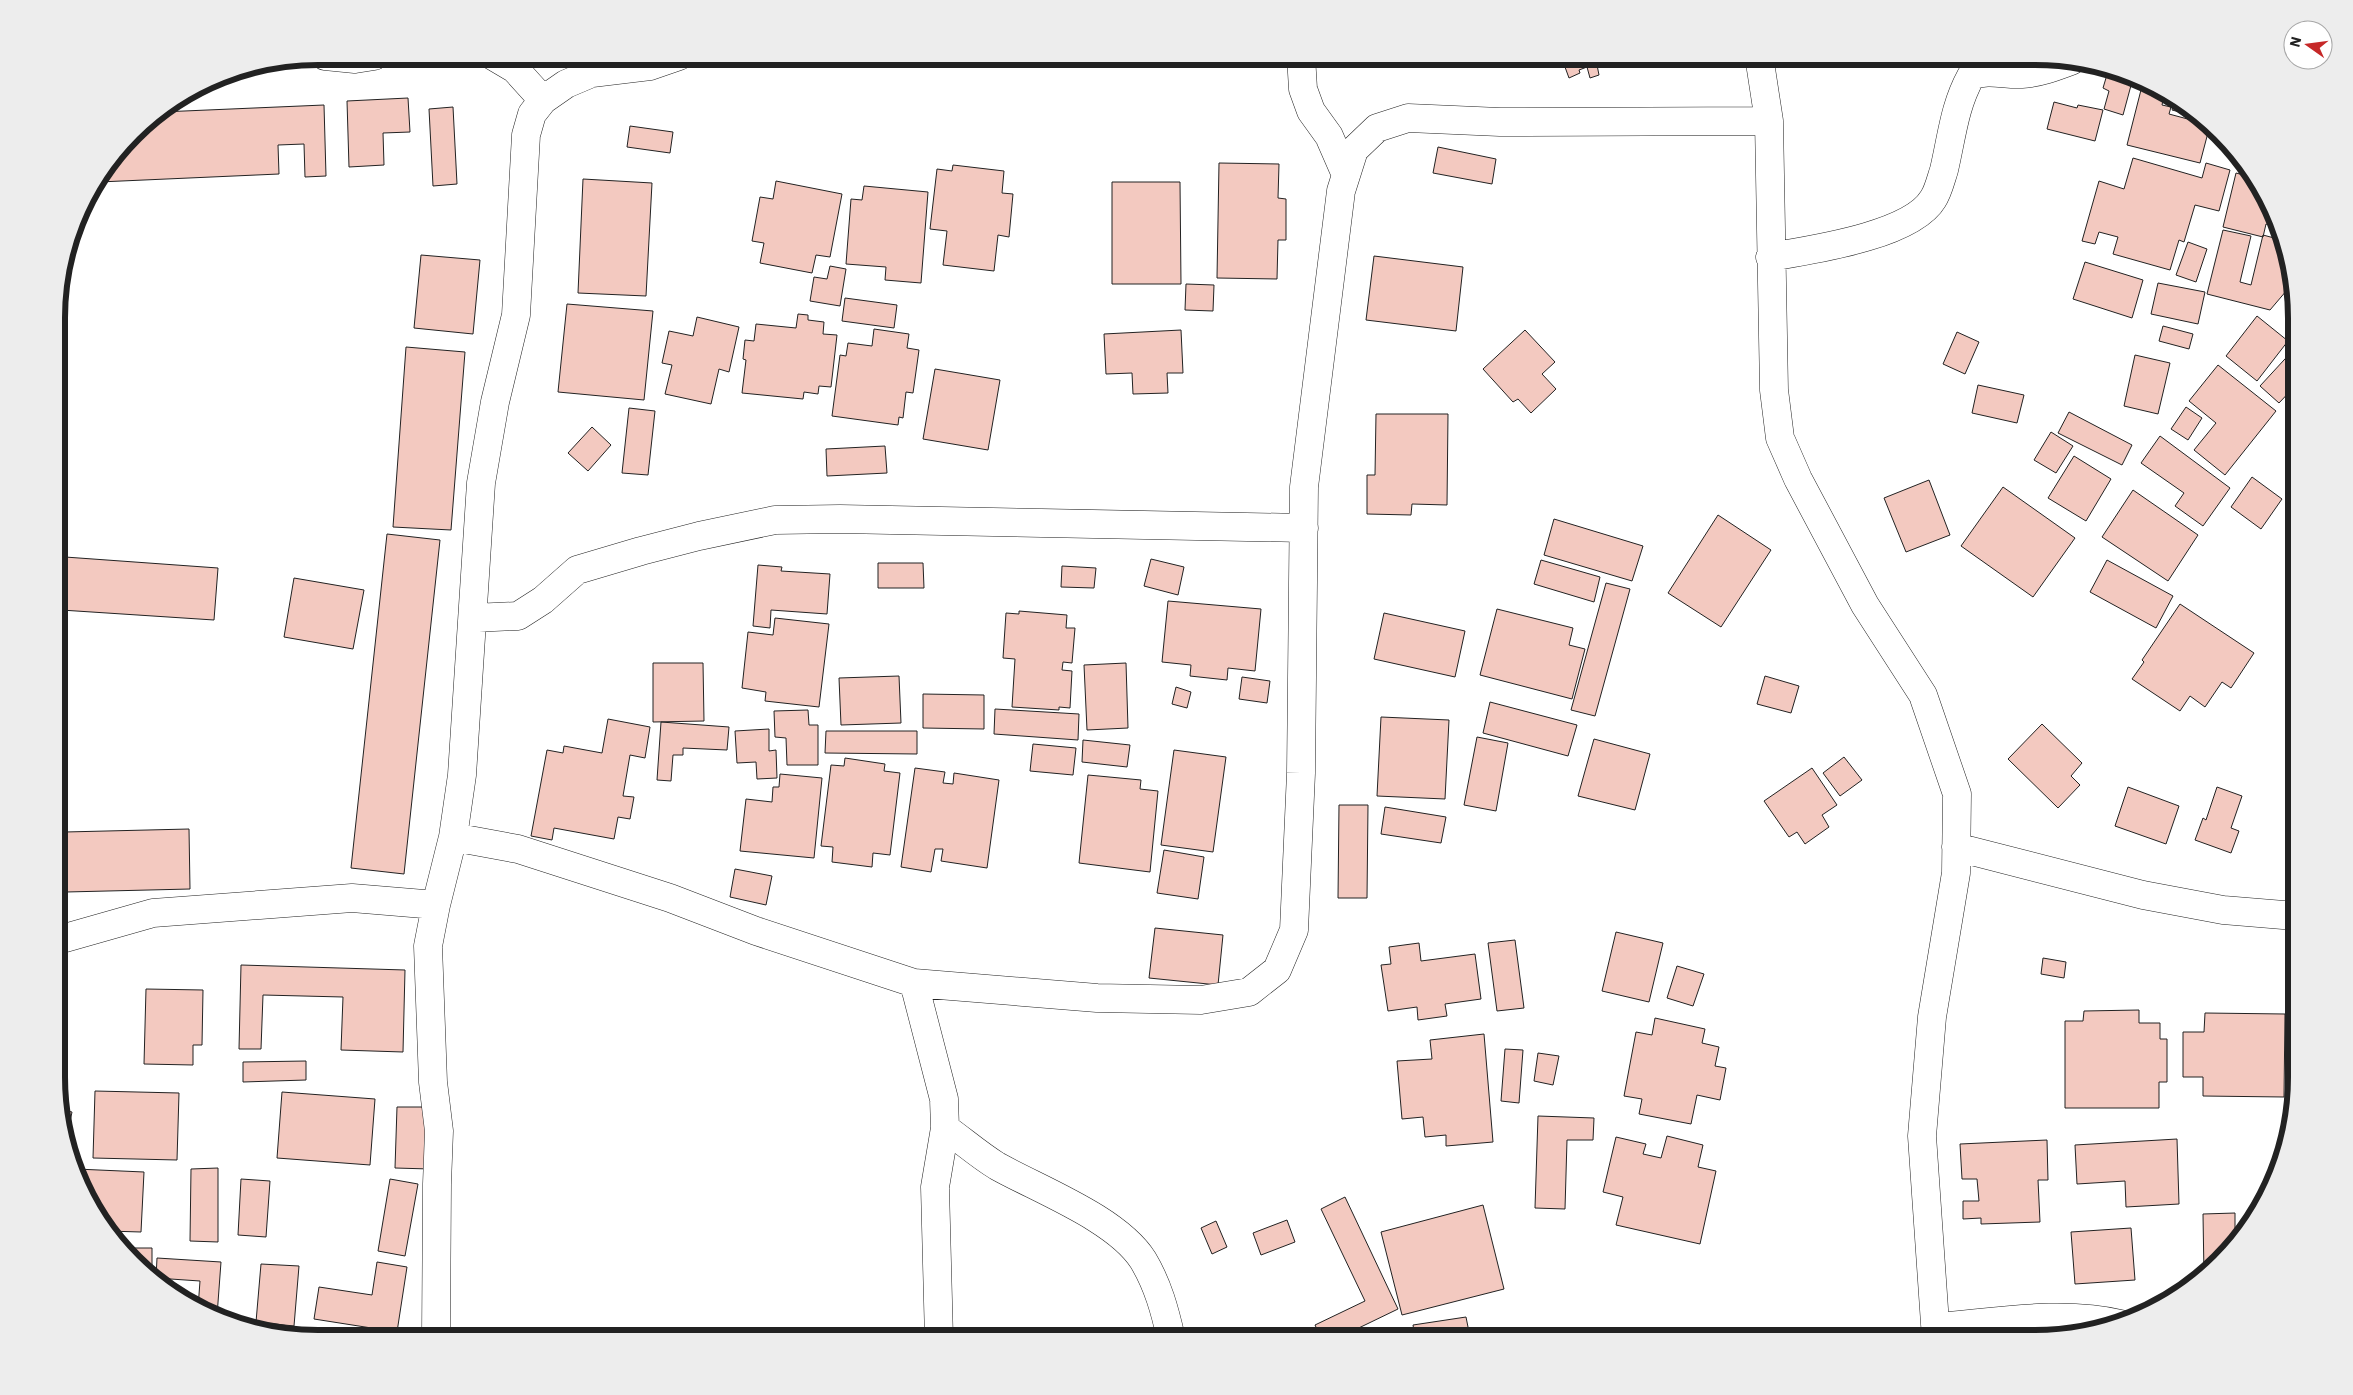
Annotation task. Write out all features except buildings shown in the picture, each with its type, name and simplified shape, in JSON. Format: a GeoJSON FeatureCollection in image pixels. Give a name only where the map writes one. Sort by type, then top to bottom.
{"type":"FeatureCollection","features":[{"type":"Feature","properties":{"kind":"street"},"geometry":{"type":"LineString","coordinates":[[508,65],[515,69],[543,100]]}},
{"type":"Feature","properties":{"kind":"street"},"geometry":{"type":"LineString","coordinates":[[436,1330],[439,1131],[433,1082],[428,946],[436,905],[454,837],[462,775],[481,483],[495,402],[516,315],[526,136],[532,114],[543,100],[566,84],[592,73],[653,65]]}},
{"type":"Feature","properties":{"kind":"street"},"geometry":{"type":"LineString","coordinates":[[1302,65],[1303,89],[1311,111],[1329,136],[1346,175]]}},
{"type":"Feature","properties":{"kind":"street"},"geometry":{"type":"LineString","coordinates":[[1760,65],[1769,121],[1772,194],[1770,257],[1774,390],[1780,438],[1798,479],[1865,605],[1923,695],[1957,794],[1956,873],[1932,1017],[1922,1136],[1936,1330]]}},
{"type":"Feature","properties":{"kind":"street"},"geometry":{"type":"LineString","coordinates":[[1770,257],[1848,243],[1910,220],[1933,200],[1943,172],[1954,118],[1963,91],[1971,76],[1984,71],[2022,74],[2058,66]]}},
{"type":"Feature","properties":{"kind":"street"},"geometry":{"type":"LineString","coordinates":[[454,837],[518,849],[547,858],[670,898],[756,931],[914,983],[1098,998],[1201,1000],[1249,992],[1277,970],[1294,930],[1301,773],[1304,487],[1340,191],[1354,150],[1377,128],[1408,118],[1500,122],[1769,121]]}},
{"type":"Feature","properties":{"kind":"street"},"geometry":{"type":"LineString","coordinates":[[473,618],[518,616],[543,600],[577,570],[699,536],[775,520],[840,518],[1304,528]]}},
{"type":"Feature","properties":{"kind":"street"},"geometry":{"type":"LineString","coordinates":[[1956,847],[2143,895],[2223,910],[2288,915]]}},
{"type":"Feature","properties":{"kind":"street"},"geometry":{"type":"LineString","coordinates":[[65,938],[153,913],[352,898],[436,905]]}},
{"type":"Feature","properties":{"kind":"street"},"geometry":{"type":"LineString","coordinates":[[914,983],[944,1099],[945,1128],[935,1187],[939,1330]]}},
{"type":"Feature","properties":{"kind":"street"},"geometry":{"type":"LineString","coordinates":[[945,1128],[995,1164],[1096,1218],[1125,1238],[1143,1259],[1161,1295],[1169,1330]]}},
{"type":"Feature","properties":{"kind":"street"},"geometry":{"type":"LineString","coordinates":[[1959,1330],[2053,1318],[2097,1318],[2104,1320]]}}]}
